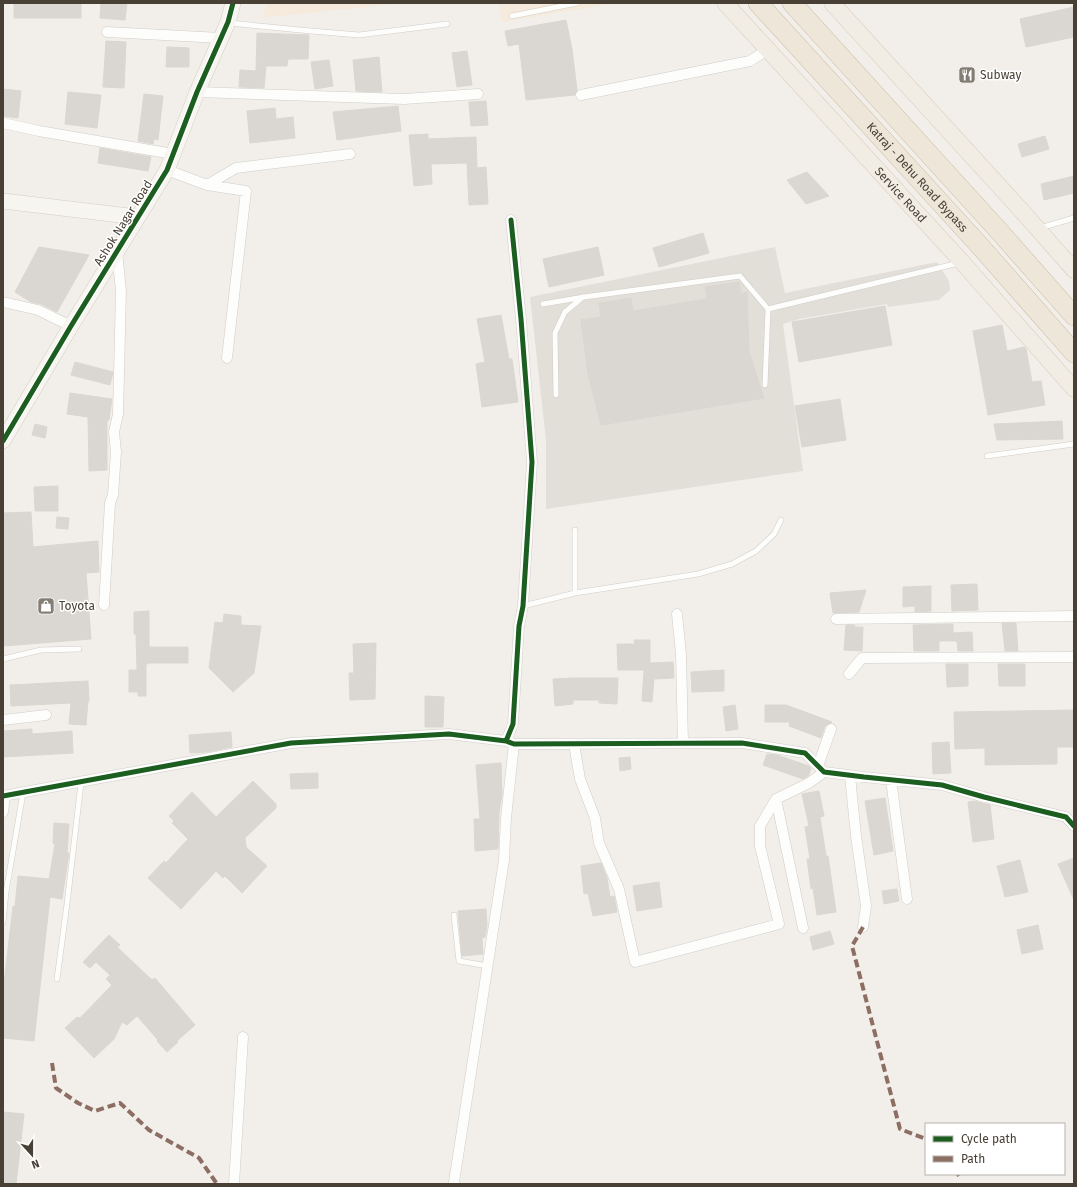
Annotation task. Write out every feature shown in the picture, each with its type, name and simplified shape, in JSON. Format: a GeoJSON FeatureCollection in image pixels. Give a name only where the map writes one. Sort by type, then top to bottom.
{"type":"FeatureCollection","features":[{"type":"Feature","properties":{"kind":"highway","name":"Katraj - Dehu Road Bypass"},"geometry":{"type":"LineString","coordinates":[[758,3],[980,246],[1074,353]]}},
{"type":"Feature","properties":{"kind":"highway","name":"Katraj - Dehu Road Bypass"},"geometry":{"type":"LineString","coordinates":[[792,3],[1074,316]]}},
{"type":"Feature","properties":{"kind":"main road","name":"Service Road"},"geometry":{"type":"LineString","coordinates":[[725,3],[962,262],[1074,389]]}},
{"type":"Feature","properties":{"kind":"main road"},"geometry":{"type":"LineString","coordinates":[[832,3],[1074,270]]}},
{"type":"Feature","properties":{"kind":"street","name":"Ashok Nagar Road"},"geometry":{"type":"LineString","coordinates":[[3,441],[71,326],[167,170],[228,22],[233,3]]}},
{"type":"Feature","properties":{"kind":"street"},"geometry":{"type":"LineString","coordinates":[[107,32],[221,38]]}},
{"type":"Feature","properties":{"kind":"street"},"geometry":{"type":"LineString","coordinates":[[581,95],[750,60],[768,49]]}},
{"type":"Feature","properties":{"kind":"street"},"geometry":{"type":"LineString","coordinates":[[198,92],[404,99],[478,94]]}},
{"type":"Feature","properties":{"kind":"street"},"geometry":{"type":"LineString","coordinates":[[3,123],[39,131],[173,154]]}},
{"type":"Feature","properties":{"kind":"street"},"geometry":{"type":"LineString","coordinates":[[207,185],[236,168],[350,154]]}},
{"type":"Feature","properties":{"kind":"street"},"geometry":{"type":"LineString","coordinates":[[167,170],[207,185],[246,191],[227,358]]}},
{"type":"Feature","properties":{"kind":"street"},"geometry":{"type":"LineString","coordinates":[[3,201],[137,217]]}},
{"type":"Feature","properties":{"kind":"street"},"geometry":{"type":"LineString","coordinates":[[454,1182],[504,860],[510,742],[513,724],[519,626],[523,606],[532,462],[522,318],[511,220]]}},
{"type":"Feature","properties":{"kind":"street"},"geometry":{"type":"LineString","coordinates":[[104,605],[110,503],[114,495],[116,452],[114,432],[118,414],[121,290],[117,252]]}},
{"type":"Feature","properties":{"kind":"street"},"geometry":{"type":"LineString","coordinates":[[3,302],[38,310],[71,326]]}},
{"type":"Feature","properties":{"kind":"street"},"geometry":{"type":"LineString","coordinates":[[677,614],[681,654],[684,743]]}},
{"type":"Feature","properties":{"kind":"street"},"geometry":{"type":"LineString","coordinates":[[836,619],[1074,616]]}},
{"type":"Feature","properties":{"kind":"street"},"geometry":{"type":"LineString","coordinates":[[849,674],[862,658],[1074,656]]}},
{"type":"Feature","properties":{"kind":"street"},"geometry":{"type":"LineString","coordinates":[[3,720],[46,715]]}},
{"type":"Feature","properties":{"kind":"street"},"geometry":{"type":"LineString","coordinates":[[574,744],[580,779],[595,818],[599,843],[619,889],[635,962],[779,924],[760,846],[760,826],[776,799],[809,783],[821,769],[831,729]]}},
{"type":"Feature","properties":{"kind":"street"},"geometry":{"type":"LineString","coordinates":[[3,812],[4,796],[291,743],[449,734],[510,742],[574,744],[742,743],[805,753],[821,769],[850,776],[942,785],[1066,817],[1074,826]]}},
{"type":"Feature","properties":{"kind":"street"},"geometry":{"type":"LineString","coordinates":[[850,776],[856,836],[866,906],[863,927]]}},
{"type":"Feature","properties":{"kind":"street"},"geometry":{"type":"LineString","coordinates":[[891,780],[908,899]]}},
{"type":"Feature","properties":{"kind":"street"},"geometry":{"type":"LineString","coordinates":[[776,799],[803,928]]}},
{"type":"Feature","properties":{"kind":"street"},"geometry":{"type":"LineString","coordinates":[[234,1184],[243,1037]]}},
{"type":"Feature","properties":{"kind":"lane"},"geometry":{"type":"LineString","coordinates":[[512,16],[577,3]]}},
{"type":"Feature","properties":{"kind":"lane"},"geometry":{"type":"LineString","coordinates":[[228,22],[359,35],[447,24]]}},
{"type":"Feature","properties":{"kind":"lane"},"geometry":{"type":"LineString","coordinates":[[1037,229],[1074,218]]}},
{"type":"Feature","properties":{"kind":"lane"},"geometry":{"type":"LineString","coordinates":[[768,309],[962,262]]}},
{"type":"Feature","properties":{"kind":"lane"},"geometry":{"type":"LineString","coordinates":[[543,304],[740,276],[768,309],[765,385]]}},
{"type":"Feature","properties":{"kind":"lane"},"geometry":{"type":"LineString","coordinates":[[556,395],[555,334],[566,312],[584,297]]}},
{"type":"Feature","properties":{"kind":"lane"},"geometry":{"type":"LineString","coordinates":[[988,456],[1074,444]]}},
{"type":"Feature","properties":{"kind":"lane"},"geometry":{"type":"LineString","coordinates":[[523,606],[575,593],[698,574],[732,564],[756,550],[774,534],[781,520]]}},
{"type":"Feature","properties":{"kind":"lane"},"geometry":{"type":"LineString","coordinates":[[575,530],[575,593]]}},
{"type":"Feature","properties":{"kind":"lane"},"geometry":{"type":"LineString","coordinates":[[3,659],[41,650],[79,648]]}},
{"type":"Feature","properties":{"kind":"lane"},"geometry":{"type":"LineString","coordinates":[[57,978],[81,783]]}},
{"type":"Feature","properties":{"kind":"lane"},"geometry":{"type":"LineString","coordinates":[[3,922],[6,892],[23,793]]}},
{"type":"Feature","properties":{"kind":"lane"},"geometry":{"type":"LineString","coordinates":[[454,915],[459,960],[488,966]]}},
{"type":"Feature","properties":{"kind":"shaded area"},"geometry":{"type":"Polygon","coordinates":[[[267,3],[404,3],[262,18],[267,3]]]}},
{"type":"Feature","properties":{"kind":"shaded area"},"geometry":{"type":"Polygon","coordinates":[[[498,3],[616,3],[502,22],[498,3]]]}},
{"type":"Feature","properties":{"kind":"shaded area"},"geometry":{"type":"Polygon","coordinates":[[[775,247],[785,293],[937,262],[949,281],[950,290],[939,300],[888,307],[887,304],[799,319],[783,324],[803,471],[546,509],[546,440],[530,297],[775,247]]]}},
{"type":"Feature","properties":{"kind":"building"},"geometry":{"type":"Polygon","coordinates":[[[14,3],[81,3],[81,18],[14,18],[14,3]]]}},
{"type":"Feature","properties":{"kind":"building"},"geometry":{"type":"Polygon","coordinates":[[[101,3],[127,3],[125,20],[100,18],[101,3]]]}},
{"type":"Feature","properties":{"kind":"building"},"geometry":{"type":"Polygon","coordinates":[[[1074,7],[1074,37],[1026,47],[1020,19],[1074,7]]]}},
{"type":"Feature","properties":{"kind":"building"},"geometry":{"type":"Polygon","coordinates":[[[566,20],[572,49],[577,90],[575,95],[526,100],[519,44],[508,46],[505,31],[566,20]]]}},
{"type":"Feature","properties":{"kind":"building"},"geometry":{"type":"Polygon","coordinates":[[[257,33],[309,35],[308,59],[288,59],[287,66],[266,66],[264,88],[239,87],[240,70],[256,71],[257,33]]]}},
{"type":"Feature","properties":{"kind":"building"},"geometry":{"type":"Polygon","coordinates":[[[106,41],[126,42],[124,88],[103,87],[106,41]]]}},
{"type":"Feature","properties":{"kind":"building"},"geometry":{"type":"Polygon","coordinates":[[[167,47],[189,48],[189,67],[166,67],[167,47]]]}},
{"type":"Feature","properties":{"kind":"building"},"geometry":{"type":"Polygon","coordinates":[[[467,51],[472,85],[457,87],[452,53],[467,51]]]}},
{"type":"Feature","properties":{"kind":"building"},"geometry":{"type":"Polygon","coordinates":[[[379,57],[382,92],[356,91],[353,60],[379,57]]]}},
{"type":"Feature","properties":{"kind":"building"},"geometry":{"type":"Polygon","coordinates":[[[329,60],[333,86],[315,89],[311,62],[329,60]]]}},
{"type":"Feature","properties":{"kind":"building"},"geometry":{"type":"Polygon","coordinates":[[[3,89],[21,91],[18,118],[3,116],[3,89]]]}},
{"type":"Feature","properties":{"kind":"building"},"geometry":{"type":"Polygon","coordinates":[[[68,92],[101,95],[97,128],[65,124],[68,92]]]}},
{"type":"Feature","properties":{"kind":"building"},"geometry":{"type":"Polygon","coordinates":[[[144,94],[163,96],[158,140],[154,139],[153,144],[138,141],[144,94]]]}},
{"type":"Feature","properties":{"kind":"building"},"geometry":{"type":"Polygon","coordinates":[[[486,101],[488,125],[471,126],[469,102],[486,101]]]}},
{"type":"Feature","properties":{"kind":"building"},"geometry":{"type":"Polygon","coordinates":[[[398,106],[401,131],[337,140],[333,112],[398,106]]]}},
{"type":"Feature","properties":{"kind":"building"},"geometry":{"type":"Polygon","coordinates":[[[275,108],[276,119],[293,117],[295,138],[250,143],[247,111],[275,108]]]}},
{"type":"Feature","properties":{"kind":"building"},"geometry":{"type":"Polygon","coordinates":[[[428,134],[428,139],[476,137],[477,168],[486,167],[488,204],[469,205],[467,163],[431,164],[432,184],[414,186],[409,135],[428,134]]]}},
{"type":"Feature","properties":{"kind":"building"},"geometry":{"type":"Polygon","coordinates":[[[1045,136],[1049,149],[1022,157],[1018,144],[1045,136]]]}},
{"type":"Feature","properties":{"kind":"building"},"geometry":{"type":"Polygon","coordinates":[[[100,148],[151,157],[148,171],[98,163],[100,148]]]}},
{"type":"Feature","properties":{"kind":"building"},"geometry":{"type":"Polygon","coordinates":[[[807,172],[829,196],[806,204],[787,180],[807,172]]]}},
{"type":"Feature","properties":{"kind":"building"},"geometry":{"type":"Polygon","coordinates":[[[1074,176],[1074,193],[1044,200],[1041,184],[1074,176]]]}},
{"type":"Feature","properties":{"kind":"building"},"geometry":{"type":"Polygon","coordinates":[[[703,233],[709,253],[659,267],[653,248],[703,233]]]}},
{"type":"Feature","properties":{"kind":"building"},"geometry":{"type":"Polygon","coordinates":[[[39,247],[89,255],[57,312],[41,304],[31,302],[15,292],[39,247]]]}},
{"type":"Feature","properties":{"kind":"building"},"geometry":{"type":"Polygon","coordinates":[[[598,247],[604,275],[549,287],[543,259],[598,247]]]}},
{"type":"Feature","properties":{"kind":"building"},"geometry":{"type":"Polygon","coordinates":[[[739,282],[741,294],[747,292],[749,352],[764,398],[601,425],[588,374],[581,320],[601,317],[599,303],[631,298],[633,311],[707,299],[705,287],[739,282]]]}},
{"type":"Feature","properties":{"kind":"building"},"geometry":{"type":"Polygon","coordinates":[[[885,306],[892,345],[799,362],[792,322],[885,306]]]}},
{"type":"Feature","properties":{"kind":"building"},"geometry":{"type":"Polygon","coordinates":[[[501,315],[509,359],[512,359],[518,402],[482,407],[476,364],[485,362],[477,319],[501,315]]]}},
{"type":"Feature","properties":{"kind":"building"},"geometry":{"type":"Polygon","coordinates":[[[1002,325],[1007,351],[1024,347],[1026,349],[1032,382],[1041,381],[1045,405],[988,415],[973,331],[1002,325]]]}},
{"type":"Feature","properties":{"kind":"building"},"geometry":{"type":"Polygon","coordinates":[[[75,362],[113,372],[110,385],[71,375],[75,362]]]}},
{"type":"Feature","properties":{"kind":"building"},"geometry":{"type":"Polygon","coordinates":[[[70,393],[112,399],[109,420],[107,420],[107,470],[89,471],[88,417],[67,414],[70,393]]]}},
{"type":"Feature","properties":{"kind":"building"},"geometry":{"type":"Polygon","coordinates":[[[840,399],[846,440],[802,447],[795,406],[840,399]]]}},
{"type":"Feature","properties":{"kind":"building"},"geometry":{"type":"Polygon","coordinates":[[[1062,421],[1063,439],[997,440],[994,424],[1062,421]]]}},
{"type":"Feature","properties":{"kind":"building"},"geometry":{"type":"Polygon","coordinates":[[[35,424],[47,427],[45,438],[32,435],[35,424]]]}},
{"type":"Feature","properties":{"kind":"building"},"geometry":{"type":"Polygon","coordinates":[[[58,486],[58,511],[35,511],[34,487],[58,486]]]}},
{"type":"Feature","properties":{"kind":"building","name":"Toyota"},"geometry":{"type":"Polygon","coordinates":[[[31,512],[33,547],[98,541],[99,572],[86,573],[91,639],[3,646],[3,513],[31,512]]]}},
{"type":"Feature","properties":{"kind":"building"},"geometry":{"type":"Polygon","coordinates":[[[57,517],[69,518],[68,529],[56,528],[57,517]]]}},
{"type":"Feature","properties":{"kind":"building"},"geometry":{"type":"Polygon","coordinates":[[[977,584],[978,610],[952,611],[951,585],[977,584]]]}},
{"type":"Feature","properties":{"kind":"building"},"geometry":{"type":"Polygon","coordinates":[[[931,586],[931,611],[915,612],[915,606],[903,607],[903,587],[931,586]]]}},
{"type":"Feature","properties":{"kind":"building"},"geometry":{"type":"Polygon","coordinates":[[[866,590],[859,612],[833,613],[830,593],[866,590]]]}},
{"type":"Feature","properties":{"kind":"building"},"geometry":{"type":"Polygon","coordinates":[[[149,611],[149,647],[188,647],[188,663],[146,664],[146,696],[138,696],[138,692],[129,692],[129,670],[137,670],[134,612],[149,611]]]}},
{"type":"Feature","properties":{"kind":"building"},"geometry":{"type":"Polygon","coordinates":[[[224,614],[241,616],[241,625],[261,626],[254,673],[233,692],[209,668],[215,622],[223,623],[224,614]]]}},
{"type":"Feature","properties":{"kind":"building"},"geometry":{"type":"Polygon","coordinates":[[[1002,623],[1016,623],[1018,651],[1005,651],[1002,623]]]}},
{"type":"Feature","properties":{"kind":"building"},"geometry":{"type":"Polygon","coordinates":[[[953,624],[953,633],[972,632],[973,651],[958,651],[957,641],[939,641],[939,651],[914,651],[913,625],[953,624]]]}},
{"type":"Feature","properties":{"kind":"building"},"geometry":{"type":"Polygon","coordinates":[[[846,625],[863,627],[862,651],[844,650],[846,625]]]}},
{"type":"Feature","properties":{"kind":"building"},"geometry":{"type":"Polygon","coordinates":[[[634,640],[650,640],[650,663],[673,662],[674,678],[654,679],[652,702],[642,701],[644,670],[618,670],[617,644],[635,644],[634,640]]]}},
{"type":"Feature","properties":{"kind":"building"},"geometry":{"type":"Polygon","coordinates":[[[376,643],[375,699],[350,700],[349,673],[354,673],[353,644],[376,643]]]}},
{"type":"Feature","properties":{"kind":"building"},"geometry":{"type":"Polygon","coordinates":[[[946,664],[968,664],[968,686],[947,687],[946,664]]]}},
{"type":"Feature","properties":{"kind":"building"},"geometry":{"type":"Polygon","coordinates":[[[998,664],[1025,664],[1025,686],[999,686],[998,664]]]}},
{"type":"Feature","properties":{"kind":"building"},"geometry":{"type":"Polygon","coordinates":[[[724,670],[724,691],[692,692],[691,672],[724,670]]]}},
{"type":"Feature","properties":{"kind":"building"},"geometry":{"type":"Polygon","coordinates":[[[618,678],[617,704],[599,703],[599,700],[573,700],[573,704],[555,706],[553,679],[618,678]]]}},
{"type":"Feature","properties":{"kind":"building"},"geometry":{"type":"Polygon","coordinates":[[[88,681],[89,701],[86,725],[69,724],[71,703],[11,706],[10,685],[88,681]]]}},
{"type":"Feature","properties":{"kind":"building"},"geometry":{"type":"Polygon","coordinates":[[[425,696],[444,697],[443,727],[425,727],[425,696]]]}},
{"type":"Feature","properties":{"kind":"building"},"geometry":{"type":"Polygon","coordinates":[[[735,705],[738,729],[726,731],[723,707],[735,705]]]}},
{"type":"Feature","properties":{"kind":"building"},"geometry":{"type":"Polygon","coordinates":[[[765,705],[786,705],[832,722],[825,726],[821,738],[789,726],[790,722],[765,722],[765,705]]]}},
{"type":"Feature","properties":{"kind":"building"},"geometry":{"type":"Polygon","coordinates":[[[1074,710],[1074,747],[1057,747],[1057,764],[985,765],[985,748],[955,749],[954,712],[1074,710]]]}},
{"type":"Feature","properties":{"kind":"building"},"geometry":{"type":"Polygon","coordinates":[[[32,729],[32,734],[72,731],[73,753],[3,757],[3,731],[32,729]]]}},
{"type":"Feature","properties":{"kind":"building"},"geometry":{"type":"Polygon","coordinates":[[[231,732],[232,747],[207,752],[190,753],[189,735],[231,732]]]}},
{"type":"Feature","properties":{"kind":"building"},"geometry":{"type":"Polygon","coordinates":[[[949,742],[951,773],[933,774],[932,743],[949,742]]]}},
{"type":"Feature","properties":{"kind":"building"},"geometry":{"type":"Polygon","coordinates":[[[767,754],[777,755],[809,766],[811,768],[809,775],[803,779],[763,765],[767,754]]]}},
{"type":"Feature","properties":{"kind":"building"},"geometry":{"type":"Polygon","coordinates":[[[630,757],[631,769],[620,771],[619,758],[630,757]]]}},
{"type":"Feature","properties":{"kind":"building"},"geometry":{"type":"Polygon","coordinates":[[[501,763],[502,795],[499,813],[498,849],[475,851],[474,819],[480,819],[476,765],[501,763]]]}},
{"type":"Feature","properties":{"kind":"building"},"geometry":{"type":"Polygon","coordinates":[[[318,773],[318,788],[291,789],[290,774],[318,773]]]}},
{"type":"Feature","properties":{"kind":"building"},"geometry":{"type":"Polygon","coordinates":[[[253,781],[276,804],[276,808],[245,838],[246,847],[267,866],[242,893],[225,876],[223,878],[216,871],[181,909],[148,878],[164,861],[166,863],[188,839],[172,823],[174,821],[169,816],[192,792],[216,817],[253,781]]]}},
{"type":"Feature","properties":{"kind":"building"},"geometry":{"type":"Polygon","coordinates":[[[819,791],[824,816],[820,817],[826,856],[828,856],[836,912],[817,915],[813,888],[811,889],[807,859],[810,859],[805,827],[809,826],[802,794],[819,791]]]}},
{"type":"Feature","properties":{"kind":"building"},"geometry":{"type":"Polygon","coordinates":[[[885,798],[893,851],[874,855],[865,801],[885,798]]]}},
{"type":"Feature","properties":{"kind":"building"},"geometry":{"type":"Polygon","coordinates":[[[974,801],[990,805],[994,839],[973,842],[968,802],[974,801]]]}},
{"type":"Feature","properties":{"kind":"building"},"geometry":{"type":"Polygon","coordinates":[[[54,823],[69,824],[67,853],[69,853],[62,899],[50,897],[34,1041],[3,1038],[3,992],[18,876],[49,879],[55,844],[53,843],[54,823]]]}},
{"type":"Feature","properties":{"kind":"building"},"geometry":{"type":"Polygon","coordinates":[[[1074,858],[1074,900],[1058,864],[1074,858]]]}},
{"type":"Feature","properties":{"kind":"building"},"geometry":{"type":"Polygon","coordinates":[[[1020,860],[1028,892],[1005,897],[997,866],[1020,860]]]}},
{"type":"Feature","properties":{"kind":"building"},"geometry":{"type":"Polygon","coordinates":[[[601,863],[607,878],[610,897],[614,896],[617,912],[593,916],[588,893],[584,894],[581,866],[601,863]]]}},
{"type":"Feature","properties":{"kind":"building"},"geometry":{"type":"Polygon","coordinates":[[[659,882],[662,907],[637,911],[633,886],[659,882]]]}},
{"type":"Feature","properties":{"kind":"building"},"geometry":{"type":"Polygon","coordinates":[[[897,889],[899,901],[884,904],[882,891],[897,889]]]}},
{"type":"Feature","properties":{"kind":"building"},"geometry":{"type":"Polygon","coordinates":[[[486,909],[487,925],[485,937],[482,938],[483,954],[462,956],[458,911],[486,909]]]}},
{"type":"Feature","properties":{"kind":"building"},"geometry":{"type":"Polygon","coordinates":[[[1038,925],[1043,949],[1022,954],[1017,930],[1038,925]]]}},
{"type":"Feature","properties":{"kind":"building"},"geometry":{"type":"Polygon","coordinates":[[[830,931],[834,944],[813,950],[810,937],[830,931]]]}},
{"type":"Feature","properties":{"kind":"building"},"geometry":{"type":"Polygon","coordinates":[[[109,935],[120,945],[117,947],[152,980],[155,978],[195,1025],[167,1052],[137,1016],[127,1025],[122,1022],[114,1039],[94,1058],[65,1028],[77,1017],[80,1018],[112,985],[106,979],[110,975],[96,962],[90,968],[83,962],[109,935]]]}},
{"type":"Feature","properties":{"kind":"building"},"geometry":{"type":"Polygon","coordinates":[[[3,1112],[24,1114],[16,1184],[3,1184],[3,1112]]]}},
{"type":"Feature","properties":{"kind":"marked path"},"geometry":{"type":"LineString","coordinates":[[863,927],[852,946],[900,1129],[925,1139]]}},
{"type":"Feature","properties":{"kind":"marked path"},"geometry":{"type":"LineString","coordinates":[[52,1063],[56,1088],[78,1103],[95,1111],[120,1103],[149,1130],[199,1158],[217,1184]]}},
{"type":"Feature","properties":{"kind":"cycle path"},"geometry":{"type":"LineString","coordinates":[[3,441],[71,326],[167,170],[197,92],[228,22],[233,3]]}},
{"type":"Feature","properties":{"kind":"cycle path"},"geometry":{"type":"LineString","coordinates":[[506,741],[513,724],[519,626],[523,606],[532,462],[521,319],[511,220]]}},
{"type":"Feature","properties":{"kind":"cycle path"},"geometry":{"type":"LineString","coordinates":[[3,796],[291,743],[449,734],[506,741],[514,744],[742,743],[805,753],[824,772],[942,785],[1066,817],[1074,826]]}},
{"type":"Feature","properties":{"kind":"place","name":"Subway"},"geometry":{"type":"Point","coordinates":[967,75]}},
{"type":"Feature","properties":{"kind":"place","name":"Toyota"},"geometry":{"type":"Point","coordinates":[46,606]}}]}
